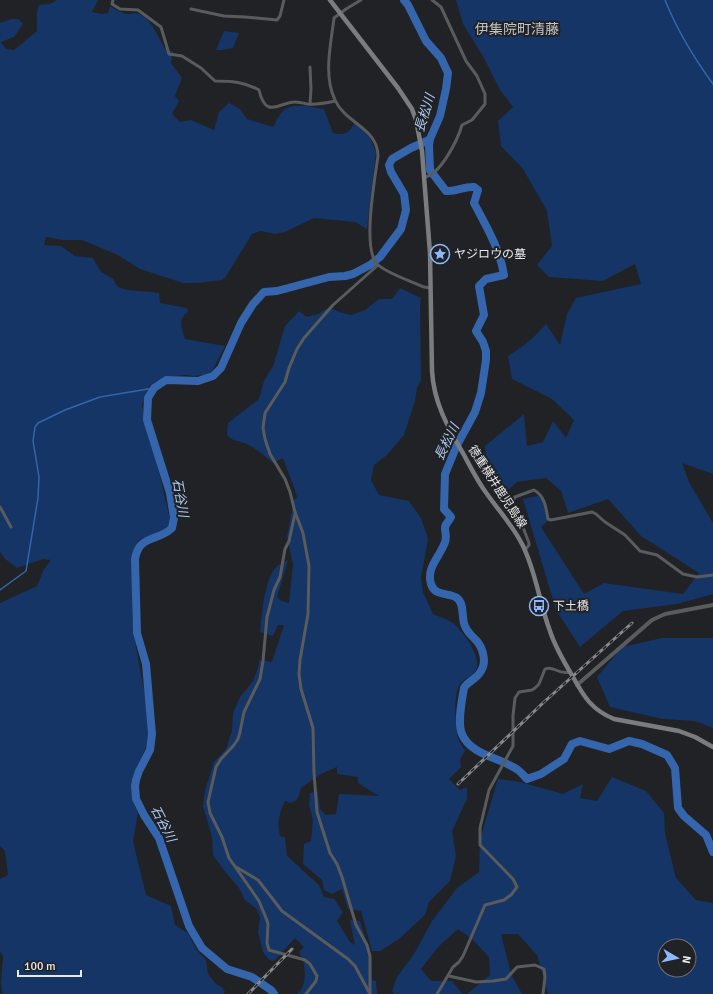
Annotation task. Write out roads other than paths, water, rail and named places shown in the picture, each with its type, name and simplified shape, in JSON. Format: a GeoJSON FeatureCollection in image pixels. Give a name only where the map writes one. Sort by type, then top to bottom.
{"type":"FeatureCollection","features":[{"type":"Feature","properties":{"kind":"main road","name":"徳重横井鹿児島線"},"geometry":{"type":"LineString","coordinates":[[330,0],[406,99],[416,120],[422,151],[430,253],[433,383],[439,408],[479,482],[513,530],[525,550],[549,630],[570,672],[589,703],[606,716],[614,719],[683,733],[695,737],[713,747]]}},
{"type":"Feature","properties":{"kind":"street"},"geometry":{"type":"LineString","coordinates":[[113,0],[112,4],[120,9],[138,10],[161,27],[169,54],[182,56],[201,68],[215,81],[233,82],[259,90],[261,99],[265,104],[276,108],[294,102],[310,104],[335,101]]}},
{"type":"Feature","properties":{"kind":"street"},"geometry":{"type":"LineString","coordinates":[[191,9],[224,16],[277,20],[280,16],[284,0]]}},
{"type":"Feature","properties":{"kind":"street"},"geometry":{"type":"LineString","coordinates":[[361,0],[334,18],[328,74],[331,90],[335,101],[340,108],[374,139],[378,147],[370,221],[370,239],[374,259],[378,265],[384,269],[424,287],[431,288]]}},
{"type":"Feature","properties":{"kind":"street"},"geometry":{"type":"LineString","coordinates":[[424,177],[430,176],[434,173],[449,154],[456,138],[460,133],[462,125],[472,120],[486,104],[485,94],[477,76],[466,61],[461,47],[450,28],[441,7],[432,0]]}},
{"type":"Feature","properties":{"kind":"street"},"geometry":{"type":"LineString","coordinates":[[310,67],[310,104]]}},
{"type":"Feature","properties":{"kind":"street"},"geometry":{"type":"LineString","coordinates":[[370,994],[370,956],[367,945],[356,925],[342,877],[337,864],[330,853],[317,812],[313,728],[301,689],[299,674],[308,614],[309,566],[303,534],[285,479],[270,454],[264,439],[263,428],[265,413],[285,382],[297,349],[304,338],[332,304],[378,265]]}},
{"type":"Feature","properties":{"kind":"street"},"geometry":{"type":"LineString","coordinates":[[525,550],[530,543],[513,501],[515,497],[534,490],[538,492],[544,500],[548,519],[551,520],[592,512],[625,535],[640,551],[657,555],[683,574],[691,576],[713,575]]}},
{"type":"Feature","properties":{"kind":"street"},"geometry":{"type":"LineString","coordinates":[[0,507],[10,527]]}},
{"type":"Feature","properties":{"kind":"street"},"geometry":{"type":"LineString","coordinates":[[295,512],[280,577],[274,590],[267,617],[260,679],[244,712],[238,739],[216,767],[208,802],[210,813],[222,837],[229,858],[259,901],[268,924],[267,943],[269,950],[305,960],[314,970],[317,976],[316,981],[306,994]]}},
{"type":"Feature","properties":{"kind":"street"},"geometry":{"type":"LineString","coordinates":[[577,685],[652,620],[665,614],[713,605]]}},
{"type":"Feature","properties":{"kind":"street"},"geometry":{"type":"LineString","coordinates":[[437,994],[453,967],[463,956],[485,905],[504,900],[511,895],[517,887],[513,879],[480,845],[480,828],[488,790],[514,746],[512,716],[516,695],[519,692],[532,690],[535,688],[539,684],[545,669],[549,667],[561,673],[570,672]]}},
{"type":"Feature","properties":{"kind":"street"},"geometry":{"type":"LineString","coordinates":[[236,867],[258,880],[282,911],[348,959],[355,966],[370,994]]}},
{"type":"Feature","properties":{"kind":"street"},"geometry":{"type":"LineString","coordinates":[[449,976],[476,982],[493,982],[506,979],[517,967],[535,965],[544,970],[545,977],[543,994]]}},
{"type":"Feature","properties":{"kind":"waterway","name":"長松川"},"geometry":{"type":"LineString","coordinates":[[404,0],[426,41],[441,58],[448,73],[440,116],[430,139],[430,170],[446,191],[454,191],[467,187],[474,187],[478,190],[474,203],[496,247],[504,275],[486,279],[479,286],[484,315],[476,331],[483,342],[486,351],[481,393],[475,412],[457,445],[445,474],[444,509],[451,517],[445,527],[445,542],[430,572],[431,584],[433,588],[439,593],[454,596],[461,604],[466,628],[478,643],[484,659],[481,671],[464,688],[460,718],[462,734],[472,747],[511,766],[527,779],[541,774],[564,759],[572,744],[580,741],[609,749],[629,741],[642,744],[667,755],[675,768],[678,808],[684,816],[706,835],[713,852]]}},
{"type":"Feature","properties":{"kind":"waterway"},"geometry":{"type":"LineString","coordinates":[[665,0],[686,44],[713,84]]}},
{"type":"Feature","properties":{"kind":"waterway","name":"石谷川"},"geometry":{"type":"LineString","coordinates":[[274,994],[271,990],[252,977],[227,969],[202,948],[189,926],[159,838],[144,815],[136,799],[136,780],[150,750],[152,734],[146,664],[137,633],[135,559],[140,546],[172,528],[174,518],[170,493],[147,420],[148,398],[154,388],[166,380],[198,381],[213,376],[221,368],[241,323],[253,304],[264,292],[277,291],[329,277],[353,274],[370,265],[380,257],[401,229],[406,210],[404,194],[391,172],[389,165],[392,159],[429,140]]}},
{"type":"Feature","properties":{"kind":"waterway"},"geometry":{"type":"LineString","coordinates":[[0,590],[26,571],[38,498],[39,477],[33,441],[35,427],[38,423],[65,410],[100,397],[154,388]]}},
{"type":"Feature","properties":{"kind":"railway"},"geometry":{"type":"LineString","coordinates":[[458,784],[544,702],[632,623]]}},
{"type":"Feature","properties":{"kind":"railway"},"geometry":{"type":"LineString","coordinates":[[248,994],[292,949]]}},
{"type":"Feature","properties":{"kind":"place","name":"ヤジロウの墓"},"geometry":{"type":"Point","coordinates":[440,254]}},
{"type":"Feature","properties":{"kind":"place","name":"下土橋"},"geometry":{"type":"Point","coordinates":[539,606]}},
{"type":"Feature","properties":{"kind":"district","name":"伊集院町清藤"},"geometry":{"type":"Point","coordinates":[517,29]}}]}
